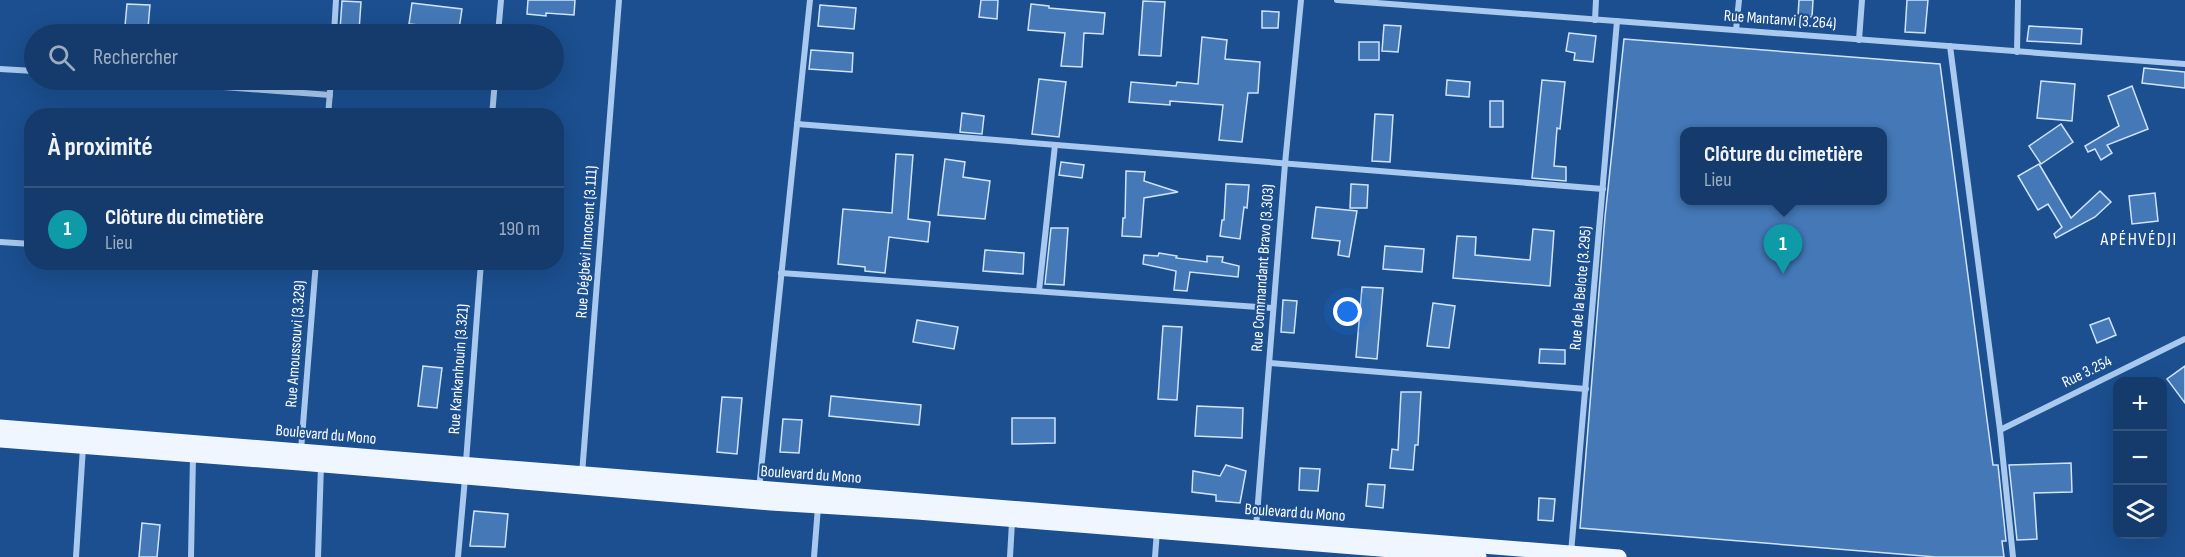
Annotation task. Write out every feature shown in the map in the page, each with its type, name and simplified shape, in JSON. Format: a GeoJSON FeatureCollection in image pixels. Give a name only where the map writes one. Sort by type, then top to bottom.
{"type":"FeatureCollection","features":[{"type":"Feature","properties":{"kind":"main road","name":"Boulevard du Mono"},"geometry":{"type":"LineString","coordinates":[[0,427],[465,471],[582,480],[759,489],[1255,534],[1619,557]]}},
{"type":"Feature","properties":{"kind":"main road","name":"Boulevard du Mono"},"geometry":{"type":"LineString","coordinates":[[0,440],[194,455],[301,457],[321,465],[465,471]]}},
{"type":"Feature","properties":{"kind":"main road","name":"Boulevard du Mono"},"geometry":{"type":"LineString","coordinates":[[582,480],[771,503],[1157,531],[1255,534],[1368,553],[1479,557]]}},
{"type":"Feature","properties":{"kind":"street"},"geometry":{"type":"LineString","coordinates":[[335,24],[336,0]]}},
{"type":"Feature","properties":{"kind":"street"},"geometry":{"type":"LineString","coordinates":[[499,24],[501,0]]}},
{"type":"Feature","properties":{"kind":"street","name":"Rue Dégbévi Innocent (3.111)"},"geometry":{"type":"LineString","coordinates":[[582,480],[619,0]]}},
{"type":"Feature","properties":{"kind":"street"},"geometry":{"type":"LineString","coordinates":[[771,503],[759,489],[810,0]]}},
{"type":"Feature","properties":{"kind":"street","name":"Rue Commandant Bravo (3.303)"},"geometry":{"type":"LineString","coordinates":[[1255,534],[1270,363],[1272,308],[1301,0]]}},
{"type":"Feature","properties":{"kind":"street","name":"Rue Mantanvi (3.264)"},"geometry":{"type":"LineString","coordinates":[[1337,0],[2185,64]]}},
{"type":"Feature","properties":{"kind":"street"},"geometry":{"type":"LineString","coordinates":[[1448,0],[1448,8]]}},
{"type":"Feature","properties":{"kind":"street"},"geometry":{"type":"LineString","coordinates":[[1595,20],[1596,0]]}},
{"type":"Feature","properties":{"kind":"street"},"geometry":{"type":"LineString","coordinates":[[1736,30],[1739,0]]}},
{"type":"Feature","properties":{"kind":"street"},"geometry":{"type":"LineString","coordinates":[[1859,40],[1862,0]]}},
{"type":"Feature","properties":{"kind":"street"},"geometry":{"type":"LineString","coordinates":[[2017,52],[2018,0]]}},
{"type":"Feature","properties":{"kind":"street","name":"Rue de la Belote (3.295)"},"geometry":{"type":"LineString","coordinates":[[1571,555],[1617,21]]}},
{"type":"Feature","properties":{"kind":"street"},"geometry":{"type":"LineString","coordinates":[[1950,46],[2000,430],[2013,557]]}},
{"type":"Feature","properties":{"kind":"street"},"geometry":{"type":"LineString","coordinates":[[0,69],[24,70]]}},
{"type":"Feature","properties":{"kind":"street"},"geometry":{"type":"LineString","coordinates":[[264,90],[330,95]]}},
{"type":"Feature","properties":{"kind":"street"},"geometry":{"type":"LineString","coordinates":[[329,108],[330,90]]}},
{"type":"Feature","properties":{"kind":"street"},"geometry":{"type":"LineString","coordinates":[[493,108],[494,90]]}},
{"type":"Feature","properties":{"kind":"street"},"geometry":{"type":"LineString","coordinates":[[797,124],[1603,189]]}},
{"type":"Feature","properties":{"kind":"street"},"geometry":{"type":"LineString","coordinates":[[1040,291],[1055,145]]}},
{"type":"Feature","properties":{"kind":"street"},"geometry":{"type":"LineString","coordinates":[[0,242],[24,244]]}},
{"type":"Feature","properties":{"kind":"street","name":"Rue Amoussouvi (3.329)"},"geometry":{"type":"LineString","coordinates":[[301,457],[315,270]]}},
{"type":"Feature","properties":{"kind":"street","name":"Rue Kankanhouin (3.321)"},"geometry":{"type":"LineString","coordinates":[[458,557],[480,270]]}},
{"type":"Feature","properties":{"kind":"street"},"geometry":{"type":"LineString","coordinates":[[781,273],[1272,308]]}},
{"type":"Feature","properties":{"kind":"street","name":"Rue 3.254"},"geometry":{"type":"LineString","coordinates":[[2000,430],[2185,339]]}},
{"type":"Feature","properties":{"kind":"street"},"geometry":{"type":"LineString","coordinates":[[1270,363],[1586,389]]}},
{"type":"Feature","properties":{"kind":"street"},"geometry":{"type":"LineString","coordinates":[[76,557],[83,447]]}},
{"type":"Feature","properties":{"kind":"street"},"geometry":{"type":"LineString","coordinates":[[191,557],[194,455]]}},
{"type":"Feature","properties":{"kind":"street"},"geometry":{"type":"LineString","coordinates":[[318,557],[321,465]]}},
{"type":"Feature","properties":{"kind":"street"},"geometry":{"type":"LineString","coordinates":[[814,557],[818,506]]}},
{"type":"Feature","properties":{"kind":"street"},"geometry":{"type":"LineString","coordinates":[[1010,557],[1012,520]]}},
{"type":"Feature","properties":{"kind":"street"},"geometry":{"type":"LineString","coordinates":[[1155,557],[1157,531]]}},
{"type":"Feature","properties":{"kind":"building"},"geometry":{"type":"Polygon","coordinates":[[[528,0],[575,0],[574,15],[527,14],[528,0]]]}},
{"type":"Feature","properties":{"kind":"building"},"geometry":{"type":"Polygon","coordinates":[[[981,0],[998,0],[997,19],[979,17],[981,0]]]}},
{"type":"Feature","properties":{"kind":"building"},"geometry":{"type":"Polygon","coordinates":[[[1799,0],[1813,0],[1812,17],[1798,16],[1799,0]]]}},
{"type":"Feature","properties":{"kind":"building"},"geometry":{"type":"Polygon","coordinates":[[[1907,0],[1928,0],[1925,33],[1905,32],[1907,0]]]}},
{"type":"Feature","properties":{"kind":"building"},"geometry":{"type":"Polygon","coordinates":[[[342,1],[361,2],[359,24],[340,24],[342,1]]]}},
{"type":"Feature","properties":{"kind":"building"},"geometry":{"type":"Polygon","coordinates":[[[1143,1],[1165,2],[1161,56],[1139,55],[1143,1]]]}},
{"type":"Feature","properties":{"kind":"building"},"geometry":{"type":"Polygon","coordinates":[[[412,3],[462,9],[460,24],[409,24],[412,3]]]}},
{"type":"Feature","properties":{"kind":"building"},"geometry":{"type":"Polygon","coordinates":[[[127,4],[150,5],[148,24],[125,24],[127,4]]]}},
{"type":"Feature","properties":{"kind":"building"},"geometry":{"type":"Polygon","coordinates":[[[1031,4],[1105,13],[1103,34],[1084,33],[1082,67],[1061,66],[1065,33],[1028,30],[1031,4]]]}},
{"type":"Feature","properties":{"kind":"building"},"geometry":{"type":"Polygon","coordinates":[[[820,5],[856,8],[854,29],[818,26],[820,5]]]}},
{"type":"Feature","properties":{"kind":"building"},"geometry":{"type":"Polygon","coordinates":[[[1262,11],[1279,12],[1278,28],[1262,28],[1262,11]]]}},
{"type":"Feature","properties":{"kind":"building"},"geometry":{"type":"Polygon","coordinates":[[[1384,25],[1401,26],[1398,52],[1382,51],[1384,25]]]}},
{"type":"Feature","properties":{"kind":"building"},"geometry":{"type":"Polygon","coordinates":[[[2029,26],[2082,29],[2081,44],[2027,41],[2029,26]]]}},
{"type":"Feature","properties":{"kind":"building"},"geometry":{"type":"Polygon","coordinates":[[[1569,33],[1596,36],[1593,62],[1574,60],[1575,53],[1566,51],[1569,33]]]}},
{"type":"Feature","properties":{"kind":"building"},"geometry":{"type":"Polygon","coordinates":[[[1202,37],[1227,40],[1225,59],[1260,62],[1258,93],[1248,93],[1242,142],[1219,140],[1223,105],[1170,101],[1170,105],[1129,102],[1131,82],[1176,86],[1177,82],[1198,84],[1202,37]]]}},
{"type":"Feature","properties":{"kind":"building"},"geometry":{"type":"Polygon","coordinates":[[[1624,39],[1940,64],[1993,465],[1998,465],[2006,541],[2002,541],[2004,557],[1936,557],[1580,528],[1605,217],[1624,39]]]}},
{"type":"Feature","properties":{"kind":"building"},"geometry":{"type":"Polygon","coordinates":[[[1359,42],[1379,42],[1379,60],[1359,60],[1359,42]]]}},
{"type":"Feature","properties":{"kind":"building"},"geometry":{"type":"Polygon","coordinates":[[[811,50],[853,53],[852,72],[809,69],[811,50]]]}},
{"type":"Feature","properties":{"kind":"building"},"geometry":{"type":"Polygon","coordinates":[[[2144,68],[2185,72],[2185,88],[2142,83],[2144,68]]]}},
{"type":"Feature","properties":{"kind":"building"},"geometry":{"type":"Polygon","coordinates":[[[1039,79],[1066,82],[1059,137],[1032,134],[1039,79]]]}},
{"type":"Feature","properties":{"kind":"building"},"geometry":{"type":"Polygon","coordinates":[[[1447,80],[1470,82],[1469,97],[1446,95],[1447,80]]]}},
{"type":"Feature","properties":{"kind":"building"},"geometry":{"type":"Polygon","coordinates":[[[1542,80],[1565,82],[1560,129],[1557,128],[1554,166],[1566,167],[1566,181],[1532,178],[1542,80]]]}},
{"type":"Feature","properties":{"kind":"building"},"geometry":{"type":"Polygon","coordinates":[[[2041,81],[2075,84],[2072,121],[2037,118],[2041,81]]]}},
{"type":"Feature","properties":{"kind":"building"},"geometry":{"type":"Polygon","coordinates":[[[2132,86],[2148,129],[2107,145],[2112,153],[2101,160],[2095,149],[2088,152],[2085,146],[2119,126],[2108,96],[2132,86]]]}},
{"type":"Feature","properties":{"kind":"building"},"geometry":{"type":"Polygon","coordinates":[[[1490,101],[1503,101],[1503,127],[1490,127],[1490,101]]]}},
{"type":"Feature","properties":{"kind":"building"},"geometry":{"type":"Polygon","coordinates":[[[962,113],[984,116],[982,134],[960,132],[962,113]]]}},
{"type":"Feature","properties":{"kind":"building"},"geometry":{"type":"Polygon","coordinates":[[[1375,114],[1393,115],[1390,162],[1372,161],[1375,114]]]}},
{"type":"Feature","properties":{"kind":"building"},"geometry":{"type":"Polygon","coordinates":[[[2061,124],[2073,142],[2041,164],[2029,146],[2061,124]]]}},
{"type":"Feature","properties":{"kind":"building"},"geometry":{"type":"Polygon","coordinates":[[[896,154],[913,155],[908,219],[930,222],[928,242],[889,237],[885,273],[865,271],[865,267],[838,264],[843,209],[892,213],[896,154]]]}},
{"type":"Feature","properties":{"kind":"building"},"geometry":{"type":"Polygon","coordinates":[[[945,159],[965,162],[963,177],[990,181],[985,219],[938,215],[945,159]]]}},
{"type":"Feature","properties":{"kind":"building"},"geometry":{"type":"Polygon","coordinates":[[[1061,162],[1084,165],[1082,178],[1059,175],[1061,162]]]}},
{"type":"Feature","properties":{"kind":"building"},"geometry":{"type":"Polygon","coordinates":[[[2039,164],[2071,218],[2100,191],[2111,202],[2095,217],[2056,238],[2054,234],[2062,227],[2048,204],[2038,210],[2018,176],[2039,164]]]}},
{"type":"Feature","properties":{"kind":"building"},"geometry":{"type":"Polygon","coordinates":[[[1126,171],[1145,172],[1144,181],[1178,192],[1144,198],[1141,237],[1122,236],[1123,218],[1125,218],[1126,171]]]}},
{"type":"Feature","properties":{"kind":"building"},"geometry":{"type":"Polygon","coordinates":[[[1226,184],[1249,185],[1247,208],[1244,207],[1240,239],[1220,236],[1222,220],[1224,220],[1226,184]]]}},
{"type":"Feature","properties":{"kind":"building"},"geometry":{"type":"Polygon","coordinates":[[[1351,184],[1368,185],[1367,208],[1350,208],[1351,184]]]}},
{"type":"Feature","properties":{"kind":"building"},"geometry":{"type":"Polygon","coordinates":[[[2155,193],[2158,221],[2132,224],[2129,196],[2155,193]]]}},
{"type":"Feature","properties":{"kind":"building"},"geometry":{"type":"Polygon","coordinates":[[[1316,207],[1357,211],[1349,257],[1338,255],[1340,241],[1312,238],[1316,207]]]}},
{"type":"Feature","properties":{"kind":"building"},"geometry":{"type":"Polygon","coordinates":[[[1051,228],[1068,228],[1064,285],[1045,284],[1051,228]]]}},
{"type":"Feature","properties":{"kind":"building"},"geometry":{"type":"Polygon","coordinates":[[[1533,229],[1554,231],[1550,286],[1453,278],[1457,236],[1476,237],[1475,255],[1530,260],[1533,229]]]}},
{"type":"Feature","properties":{"kind":"building"},"geometry":{"type":"Polygon","coordinates":[[[1385,246],[1424,249],[1422,272],[1383,269],[1385,246]]]}},
{"type":"Feature","properties":{"kind":"building"},"geometry":{"type":"Polygon","coordinates":[[[985,250],[1024,253],[1023,274],[983,271],[985,250]]]}},
{"type":"Feature","properties":{"kind":"building"},"geometry":{"type":"Polygon","coordinates":[[[1159,253],[1207,262],[1207,256],[1223,257],[1222,262],[1239,266],[1238,277],[1190,272],[1187,291],[1174,290],[1176,271],[1143,264],[1144,255],[1158,256],[1159,253]]]}},
{"type":"Feature","properties":{"kind":"building"},"geometry":{"type":"Polygon","coordinates":[[[1362,287],[1383,288],[1377,359],[1356,357],[1362,287]]]}},
{"type":"Feature","properties":{"kind":"building"},"geometry":{"type":"Polygon","coordinates":[[[1283,300],[1297,301],[1294,333],[1281,332],[1283,300]]]}},
{"type":"Feature","properties":{"kind":"building"},"geometry":{"type":"Polygon","coordinates":[[[1433,303],[1455,306],[1449,348],[1427,346],[1433,303]]]}},
{"type":"Feature","properties":{"kind":"building"},"geometry":{"type":"Polygon","coordinates":[[[2109,318],[2116,335],[2097,343],[2090,325],[2109,318]]]}},
{"type":"Feature","properties":{"kind":"building"},"geometry":{"type":"Polygon","coordinates":[[[917,320],[958,327],[954,349],[913,342],[917,320]]]}},
{"type":"Feature","properties":{"kind":"building"},"geometry":{"type":"Polygon","coordinates":[[[1163,326],[1182,327],[1177,400],[1158,399],[1163,326]]]}},
{"type":"Feature","properties":{"kind":"building"},"geometry":{"type":"Polygon","coordinates":[[[1540,349],[1565,350],[1565,364],[1539,363],[1540,349]]]}},
{"type":"Feature","properties":{"kind":"building"},"geometry":{"type":"Polygon","coordinates":[[[423,366],[442,368],[437,408],[418,406],[423,366]]]}},
{"type":"Feature","properties":{"kind":"building"},"geometry":{"type":"Polygon","coordinates":[[[2185,366],[2185,403],[2167,379],[2185,366]]]}},
{"type":"Feature","properties":{"kind":"building"},"geometry":{"type":"Polygon","coordinates":[[[1401,392],[1421,392],[1418,445],[1415,445],[1413,470],[1390,468],[1392,449],[1398,450],[1401,392]]]}},
{"type":"Feature","properties":{"kind":"building"},"geometry":{"type":"Polygon","coordinates":[[[831,396],[921,405],[919,425],[829,416],[831,396]]]}},
{"type":"Feature","properties":{"kind":"building"},"geometry":{"type":"Polygon","coordinates":[[[722,397],[742,398],[737,454],[717,452],[722,397]]]}},
{"type":"Feature","properties":{"kind":"building"},"geometry":{"type":"Polygon","coordinates":[[[1197,406],[1243,408],[1242,438],[1195,436],[1197,406]]]}},
{"type":"Feature","properties":{"kind":"building"},"geometry":{"type":"Polygon","coordinates":[[[1012,418],[1055,418],[1055,443],[1012,444],[1012,418]]]}},
{"type":"Feature","properties":{"kind":"building"},"geometry":{"type":"Polygon","coordinates":[[[783,419],[802,420],[799,453],[780,452],[783,419]]]}},
{"type":"Feature","properties":{"kind":"building"},"geometry":{"type":"Polygon","coordinates":[[[2071,463],[2072,492],[2034,493],[2037,539],[2017,540],[2009,465],[2071,463]]]}},
{"type":"Feature","properties":{"kind":"building"},"geometry":{"type":"Polygon","coordinates":[[[1226,465],[1246,471],[1240,503],[1216,501],[1216,495],[1192,492],[1193,471],[1220,476],[1226,465]]]}},
{"type":"Feature","properties":{"kind":"building"},"geometry":{"type":"Polygon","coordinates":[[[1300,468],[1320,469],[1318,491],[1299,490],[1300,468]]]}},
{"type":"Feature","properties":{"kind":"building"},"geometry":{"type":"Polygon","coordinates":[[[1368,484],[1385,485],[1383,508],[1366,506],[1368,484]]]}},
{"type":"Feature","properties":{"kind":"building"},"geometry":{"type":"Polygon","coordinates":[[[1539,498],[1555,499],[1553,521],[1538,520],[1539,498]]]}},
{"type":"Feature","properties":{"kind":"building"},"geometry":{"type":"Polygon","coordinates":[[[474,511],[508,514],[505,547],[470,546],[474,511]]]}},
{"type":"Feature","properties":{"kind":"building"},"geometry":{"type":"Polygon","coordinates":[[[142,523],[160,525],[157,557],[139,557],[142,523]]]}},
{"type":"Feature","properties":{"kind":"place","name":"Clôture du cimetière"},"geometry":{"type":"Point","coordinates":[1783,274]}},
{"type":"Feature","properties":{"kind":"district","name":"APÉHVÉDJI"},"geometry":{"type":"Point","coordinates":[2139,239]}}]}
